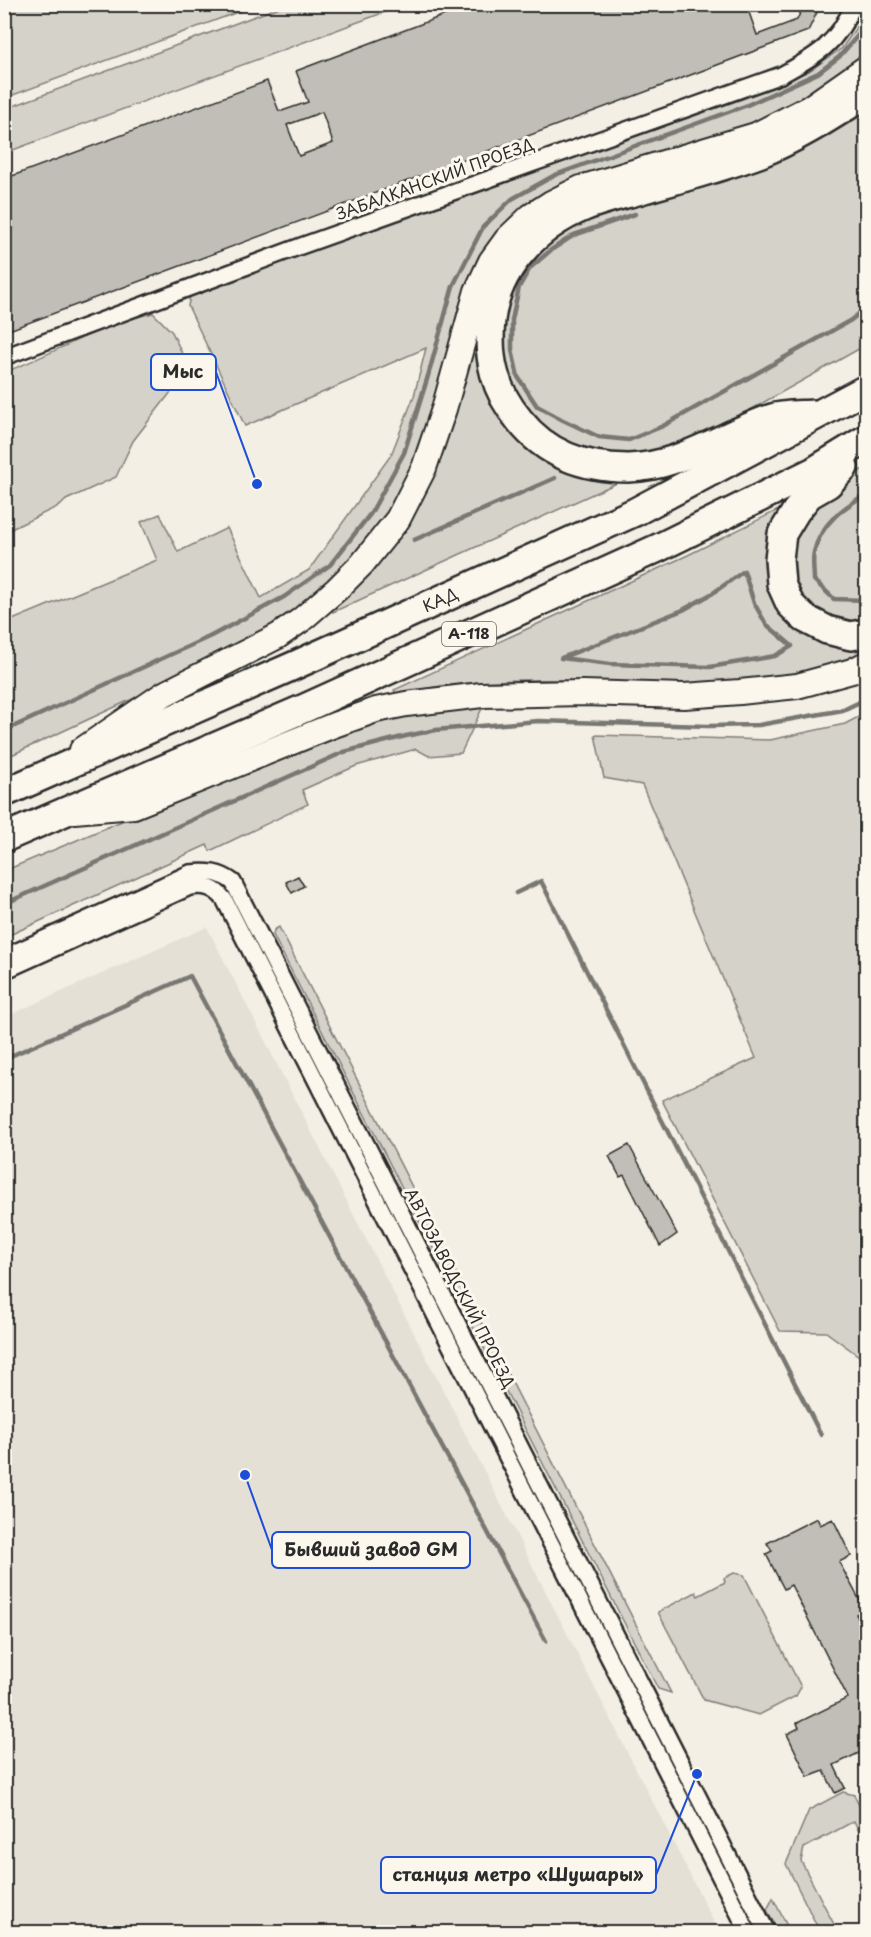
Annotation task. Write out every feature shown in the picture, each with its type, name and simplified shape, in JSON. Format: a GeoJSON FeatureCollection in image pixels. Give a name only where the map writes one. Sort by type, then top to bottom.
{"type":"FeatureCollection","features":[{"type":"Feature","properties":{"kind":"highway"},"geometry":{"type":"LineString","coordinates":[[823,413],[774,417],[673,460],[654,465],[628,468],[598,466],[570,459],[530,433],[511,411],[498,388],[489,340],[492,312],[499,288],[509,267],[530,241],[550,225],[584,207],[724,166],[762,152],[797,137],[867,92]]}},
{"type":"Feature","properties":{"kind":"highway","name":"КАД"},"geometry":{"type":"LineString","coordinates":[[4,793],[635,512],[867,389]]}},
{"type":"Feature","properties":{"kind":"highway","name":"А-118"},"geometry":{"type":"LineString","coordinates":[[4,838],[306,708],[657,548],[814,471],[867,439]]}},
{"type":"Feature","properties":{"kind":"highway"},"geometry":{"type":"LineString","coordinates":[[867,446],[828,484],[809,495],[796,511],[782,534],[779,558],[781,584],[790,604],[804,618],[826,630],[851,636],[867,633]]}},
{"type":"Feature","properties":{"kind":"main road"},"geometry":{"type":"LineString","coordinates":[[50,772],[164,694],[278,636],[338,589],[363,564],[398,519],[424,468],[444,409],[477,291],[491,261],[507,239],[531,216],[581,188],[756,135],[809,108],[867,68]]}},
{"type":"Feature","properties":{"kind":"main road"},"geometry":{"type":"LineString","coordinates":[[63,812],[134,806],[334,725],[406,704],[482,695],[583,693],[684,696],[740,692],[797,686],[852,671],[867,664]]}},
{"type":"Feature","properties":{"kind":"street","name":"ЗАБАЛКАНСКИЙ ПРОЕЗД"},"geometry":{"type":"LineString","coordinates":[[4,357],[301,246],[781,75],[822,50],[837,36],[854,4]]}},
{"type":"Feature","properties":{"kind":"street","name":"АВТОЗАВОДСКИЙ ПРОЕЗД"},"geometry":{"type":"LineString","coordinates":[[4,957],[190,873],[214,872],[226,876],[233,882],[767,1932]]}},
{"type":"Feature","properties":{"kind":"street"},"geometry":{"type":"LineString","coordinates":[[4,970],[189,887],[211,888],[224,899],[747,1932]]}},
{"type":"Feature","properties":{"kind":"shaded area"},"geometry":{"type":"Polygon","coordinates":[[[5,4],[257,4],[257,5],[5,98],[5,4]]]}},
{"type":"Feature","properties":{"kind":"shaded area"},"geometry":{"type":"Polygon","coordinates":[[[285,5],[404,5],[5,153],[5,109],[285,5]]]}},
{"type":"Feature","properties":{"kind":"shaded area"},"geometry":{"type":"Polygon","coordinates":[[[866,13],[866,53],[836,81],[762,121],[563,186],[528,204],[496,232],[474,268],[458,309],[433,415],[418,462],[393,507],[367,545],[319,594],[223,657],[5,758],[5,623],[157,560],[141,522],[160,514],[178,552],[227,528],[261,598],[309,570],[391,455],[414,396],[426,348],[245,426],[188,306],[190,296],[313,249],[742,99],[809,71],[842,48],[866,13]]]}},
{"type":"Feature","properties":{"kind":"shaded area"},"geometry":{"type":"Polygon","coordinates":[[[866,102],[866,345],[709,433],[670,451],[611,459],[565,445],[531,418],[509,383],[502,345],[504,308],[518,270],[543,241],[572,224],[866,102]]]}},
{"type":"Feature","properties":{"kind":"shaded area"},"geometry":{"type":"Polygon","coordinates":[[[153,313],[172,332],[186,362],[182,381],[133,441],[116,477],[5,532],[5,372],[115,324],[153,313]]]}},
{"type":"Feature","properties":{"kind":"shaded area"},"geometry":{"type":"Polygon","coordinates":[[[473,339],[478,340],[490,395],[618,478],[619,482],[333,612],[331,608],[385,555],[404,526],[473,339]]]}},
{"type":"Feature","properties":{"kind":"shaded area"},"geometry":{"type":"Polygon","coordinates":[[[866,467],[866,621],[852,625],[817,612],[802,599],[789,574],[797,524],[827,492],[866,467]]]}},
{"type":"Feature","properties":{"kind":"shaded area"},"geometry":{"type":"Polygon","coordinates":[[[778,510],[765,555],[767,572],[783,612],[811,638],[830,644],[866,643],[866,651],[830,665],[754,680],[677,683],[519,680],[457,684],[396,694],[394,690],[688,555],[778,510]]]}},
{"type":"Feature","properties":{"kind":"shaded area"},"geometry":{"type":"Polygon","coordinates":[[[485,702],[461,753],[429,756],[416,749],[356,766],[302,790],[308,804],[210,851],[207,845],[5,937],[4,871],[308,742],[391,715],[485,702]]]}},
{"type":"Feature","properties":{"kind":"shaded area"},"geometry":{"type":"Polygon","coordinates":[[[866,713],[866,1361],[826,1332],[780,1331],[662,1100],[756,1058],[642,785],[604,778],[595,735],[770,740],[845,724],[866,713]]]}},
{"type":"Feature","properties":{"kind":"shaded area"},"geometry":{"type":"Polygon","coordinates":[[[207,927],[719,1932],[5,1932],[5,1017],[207,927]]]}},
{"type":"Feature","properties":{"kind":"shaded area"},"geometry":{"type":"Polygon","coordinates":[[[279,927],[671,1693],[658,1689],[273,935],[274,930],[279,927]]]}},
{"type":"Feature","properties":{"kind":"shaded area"},"geometry":{"type":"Polygon","coordinates":[[[734,1573],[744,1575],[801,1687],[796,1696],[759,1715],[704,1700],[658,1612],[696,1592],[698,1596],[725,1582],[724,1578],[734,1573]]]}},
{"type":"Feature","properties":{"kind":"shaded area"},"geometry":{"type":"Polygon","coordinates":[[[843,1792],[854,1795],[866,1820],[866,1847],[854,1821],[804,1848],[801,1861],[838,1932],[820,1932],[786,1864],[809,1810],[843,1792]]]}},
{"type":"Feature","properties":{"kind":"shaded area"},"geometry":{"type":"Polygon","coordinates":[[[773,1898],[790,1932],[779,1932],[767,1910],[773,1898]]]}},
{"type":"Feature","properties":{"kind":"building"},"geometry":{"type":"Polygon","coordinates":[[[474,4],[746,4],[757,35],[797,20],[804,4],[821,4],[808,31],[4,332],[4,179],[267,81],[279,111],[308,102],[296,71],[474,4]],[[322,112],[287,125],[299,156],[333,143],[322,112]]]}},
{"type":"Feature","properties":{"kind":"building"},"geometry":{"type":"Polygon","coordinates":[[[298,876],[304,886],[292,893],[286,882],[298,876]]]}},
{"type":"Feature","properties":{"kind":"building"},"geometry":{"type":"Polygon","coordinates":[[[629,1145],[677,1234],[660,1246],[624,1175],[620,1177],[609,1156],[629,1145]]]}},
{"type":"Feature","properties":{"kind":"building"},"geometry":{"type":"Polygon","coordinates":[[[817,1518],[820,1525],[833,1519],[851,1556],[839,1562],[865,1610],[856,1614],[867,1635],[867,1749],[834,1765],[845,1788],[835,1793],[824,1771],[808,1777],[787,1734],[799,1728],[797,1723],[848,1698],[791,1585],[784,1589],[766,1554],[772,1551],[767,1543],[817,1518]]]}},
{"type":"Feature","properties":{"kind":"waterway"},"geometry":{"type":"LineString","coordinates":[[4,731],[211,636],[284,597],[330,565],[371,513],[404,453],[453,286],[483,227],[512,199],[555,175],[745,106],[818,73],[839,57],[866,26]]}},
{"type":"Feature","properties":{"kind":"waterway"},"geometry":{"type":"LineString","coordinates":[[635,214],[574,235],[551,250],[530,268],[519,287],[512,320],[512,350],[518,377],[537,406],[599,437],[629,440],[663,426],[851,320],[866,308]]}},
{"type":"Feature","properties":{"kind":"waterway"},"geometry":{"type":"LineString","coordinates":[[414,540],[555,478]]}},
{"type":"Feature","properties":{"kind":"waterway"},"geometry":{"type":"LineString","coordinates":[[866,494],[841,511],[827,525],[817,542],[813,562],[814,580],[834,599],[866,600]]}},
{"type":"Feature","properties":{"kind":"waterway"},"geometry":{"type":"LineString","coordinates":[[744,571],[754,603],[766,624],[792,646],[775,656],[710,667],[610,664],[561,658],[683,610],[713,593],[744,571]]}},
{"type":"Feature","properties":{"kind":"waterway"},"geometry":{"type":"LineString","coordinates":[[4,904],[344,752],[406,736],[436,730],[538,721],[708,726],[759,725],[843,710],[866,699]]}},
{"type":"Feature","properties":{"kind":"waterway"},"geometry":{"type":"LineString","coordinates":[[516,893],[541,881],[821,1435]]}},
{"type":"Feature","properties":{"kind":"waterway"},"geometry":{"type":"LineString","coordinates":[[4,1059],[190,976],[546,1641]]}},
{"type":"Feature","properties":{"kind":"place","name":"Мыс"},"geometry":{"type":"Point","coordinates":[257,484]}},
{"type":"Feature","properties":{"kind":"place","name":"Бывший завод GM"},"geometry":{"type":"Point","coordinates":[245,1475]}},
{"type":"Feature","properties":{"kind":"place","name":"станция метро «Шушары»"},"geometry":{"type":"Point","coordinates":[697,1774]}}]}
